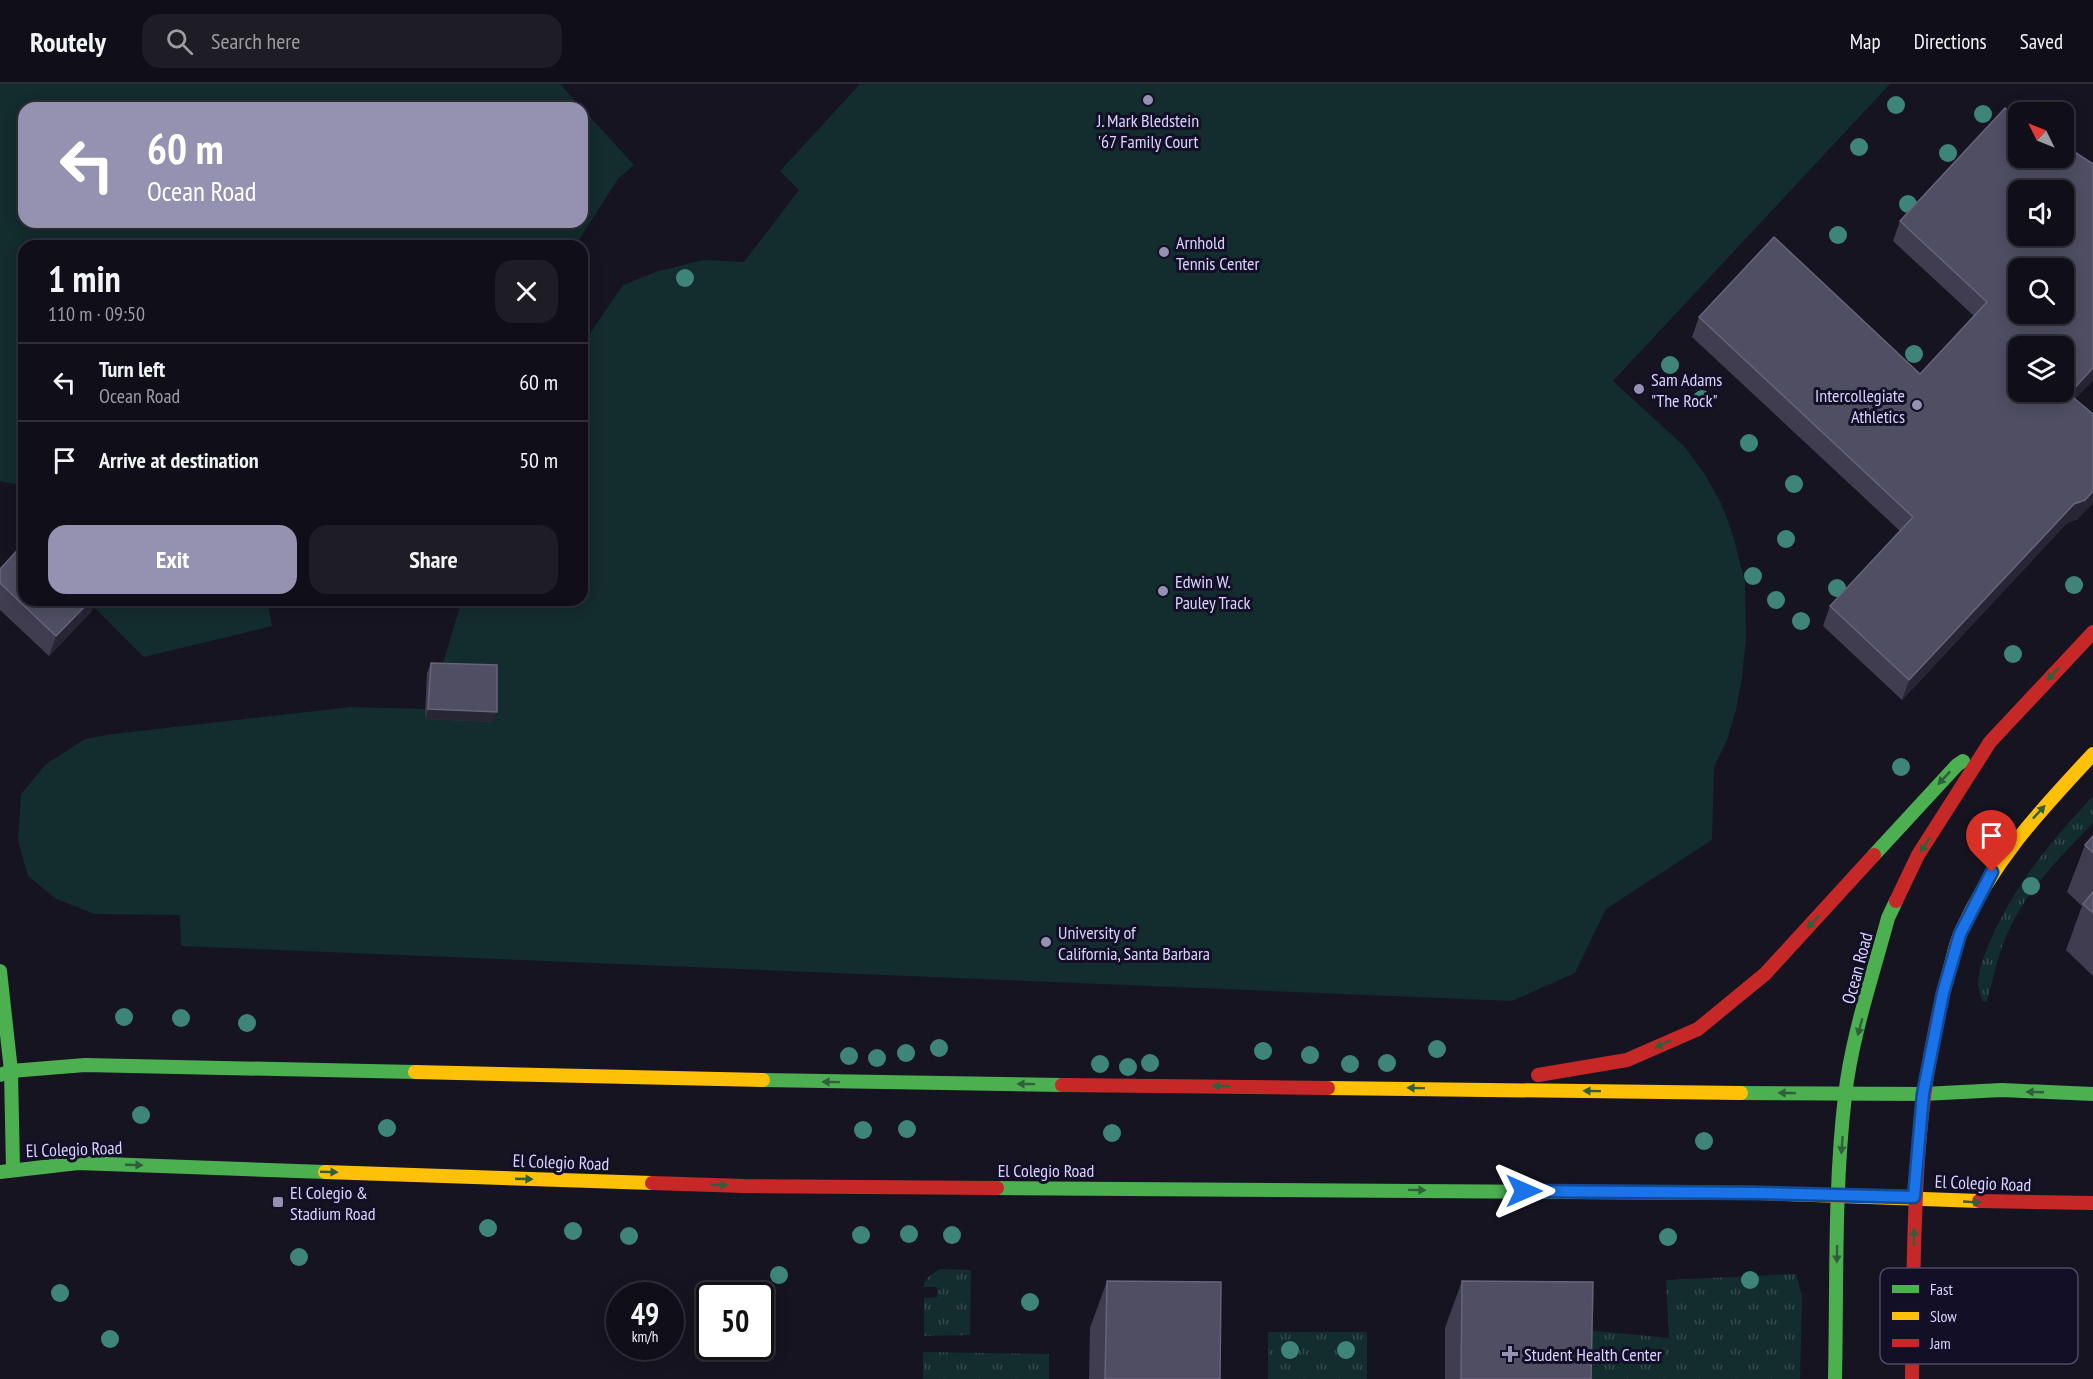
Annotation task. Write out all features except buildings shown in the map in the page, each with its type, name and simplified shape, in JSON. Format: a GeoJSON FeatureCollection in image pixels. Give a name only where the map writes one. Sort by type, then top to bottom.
{"type":"FeatureCollection","features":[{"type":"Feature","properties":{"kind":"main road","name":"Ocean Road"},"geometry":{"type":"LineString","coordinates":[[1835,1379],[1838,1196],[1845,1094],[1856,1040],[1888,918],[1918,855],[1990,742],[2093,632]]}},
{"type":"Feature","properties":{"kind":"main road"},"geometry":{"type":"LineString","coordinates":[[1474,1089],[1526,1077],[1627,1060],[1698,1029],[1765,974],[1957,765],[1990,742]]}},
{"type":"Feature","properties":{"kind":"main road"},"geometry":{"type":"LineString","coordinates":[[1913,1268],[1914,1197],[1923,1094],[1943,993],[1960,934],[1992,872],[2031,820],[2093,754]]}},
{"type":"Feature","properties":{"kind":"main road"},"geometry":{"type":"LineString","coordinates":[[0,971],[6,1073],[7,1171]]}},
{"type":"Feature","properties":{"kind":"main road"},"geometry":{"type":"LineString","coordinates":[[6,1073],[85,1065],[836,1082],[1845,1094],[1923,1094],[2002,1090],[2093,1094]]}},
{"type":"Feature","properties":{"kind":"main road","name":"El Colegio Road"},"geometry":{"type":"LineString","coordinates":[[7,1171],[78,1163],[744,1186],[1760,1193],[1914,1197],[1978,1202],[2093,1203]]}},
{"type":"Feature","properties":{"kind":"main road"},"geometry":{"type":"LineString","coordinates":[[1912,1364],[1912,1379]]}},
{"type":"Feature","properties":{"kind":"green space"},"geometry":{"type":"Polygon","coordinates":[[[0,84],[560,84],[576,102],[18,102],[18,228],[587,228],[579,240],[18,240],[18,485],[0,481],[0,84]]]}},
{"type":"Feature","properties":{"kind":"green space","name":"Edwin W. Pauley Track"},"geometry":{"type":"Polygon","coordinates":[[[860,84],[1890,84],[1613,381],[1684,446],[1704,473],[1721,503],[1733,535],[1745,582],[1746,638],[1742,678],[1727,740],[1714,767],[1712,840],[1606,909],[1575,973],[1512,1001],[181,946],[180,915],[95,914],[56,899],[28,876],[18,841],[21,794],[46,764],[85,739],[351,707],[425,709],[427,673],[440,673],[460,606],[588,606],[588,336],[623,285],[658,271],[704,260],[744,262],[799,190],[780,171],[860,84]]]}},
{"type":"Feature","properties":{"kind":"green space"},"geometry":{"type":"Polygon","coordinates":[[[588,115],[634,165],[618,179],[588,226],[588,115]]]}},
{"type":"Feature","properties":{"kind":"green space"},"geometry":{"type":"Polygon","coordinates":[[[93,606],[268,606],[272,626],[144,657],[93,606]]]}},
{"type":"Feature","properties":{"kind":"green space"},"geometry":{"type":"Polygon","coordinates":[[[2093,796],[2093,823],[2052,867],[2016,916],[1998,959],[1987,1002],[1982,1001],[1978,985],[1980,969],[2005,911],[2039,859],[2093,796]]]}},
{"type":"Feature","properties":{"kind":"green space"},"geometry":{"type":"Polygon","coordinates":[[[940,1269],[971,1270],[970,1335],[924,1336],[924,1298],[937,1297],[937,1287],[923,1287],[929,1276],[940,1269]]]}},
{"type":"Feature","properties":{"kind":"green space"},"geometry":{"type":"Polygon","coordinates":[[[1796,1274],[1802,1296],[1800,1379],[1574,1379],[1575,1329],[1669,1338],[1666,1280],[1796,1274]]]}},
{"type":"Feature","properties":{"kind":"green space"},"geometry":{"type":"Polygon","coordinates":[[[1268,1332],[1367,1332],[1367,1379],[1268,1379],[1268,1332]]]}},
{"type":"Feature","properties":{"kind":"green space"},"geometry":{"type":"Polygon","coordinates":[[[923,1352],[1049,1354],[1049,1379],[923,1379],[923,1352]]]}},
{"type":"Feature","properties":{"kind":"traffic: fast"},"geometry":{"type":"LineString","coordinates":[[1874,855],[1963,761]]}},
{"type":"Feature","properties":{"kind":"traffic: fast"},"geometry":{"type":"LineString","coordinates":[[1835,1379],[1838,1202],[1845,1096],[1852,1052],[1863,1007],[1888,918],[1896,901]]}},
{"type":"Feature","properties":{"kind":"traffic: fast"},"geometry":{"type":"LineString","coordinates":[[0,971],[11,1071],[13,1170]]}},
{"type":"Feature","properties":{"kind":"traffic: fast"},"geometry":{"type":"LineString","coordinates":[[0,1075],[11,1071],[85,1065],[415,1072]]}},
{"type":"Feature","properties":{"kind":"traffic: fast"},"geometry":{"type":"LineString","coordinates":[[763,1080],[1062,1085]]}},
{"type":"Feature","properties":{"kind":"traffic: fast"},"geometry":{"type":"LineString","coordinates":[[1741,1093],[1923,1094],[2002,1090],[2093,1094]]}},
{"type":"Feature","properties":{"kind":"traffic: fast"},"geometry":{"type":"LineString","coordinates":[[0,1172],[78,1163],[325,1172]]}},
{"type":"Feature","properties":{"kind":"traffic: fast"},"geometry":{"type":"LineString","coordinates":[[997,1188],[1568,1192]]}},
{"type":"Feature","properties":{"kind":"traffic: slow"},"geometry":{"type":"LineString","coordinates":[[1949,972],[1961,932],[2003,859],[2036,816],[2093,754]]}},
{"type":"Feature","properties":{"kind":"traffic: slow"},"geometry":{"type":"LineString","coordinates":[[415,1072],[763,1080]]}},
{"type":"Feature","properties":{"kind":"traffic: slow"},"geometry":{"type":"LineString","coordinates":[[1328,1088],[1741,1093]]}},
{"type":"Feature","properties":{"kind":"traffic: slow"},"geometry":{"type":"LineString","coordinates":[[325,1172],[652,1183]]}},
{"type":"Feature","properties":{"kind":"traffic: slow"},"geometry":{"type":"LineString","coordinates":[[1568,1192],[1760,1193],[1979,1201]]}},
{"type":"Feature","properties":{"kind":"traffic: jam"},"geometry":{"type":"LineString","coordinates":[[1896,901],[1918,855],[1990,742],[2093,632]]}},
{"type":"Feature","properties":{"kind":"traffic: jam"},"geometry":{"type":"LineString","coordinates":[[1538,1075],[1627,1060],[1698,1029],[1765,974],[1874,855]]}},
{"type":"Feature","properties":{"kind":"traffic: jam"},"geometry":{"type":"LineString","coordinates":[[1914,1268],[1917,1174],[1927,1072],[1949,972]]}},
{"type":"Feature","properties":{"kind":"traffic: jam"},"geometry":{"type":"LineString","coordinates":[[1062,1085],[1328,1088]]}},
{"type":"Feature","properties":{"kind":"traffic: jam"},"geometry":{"type":"LineString","coordinates":[[652,1183],[997,1188]]}},
{"type":"Feature","properties":{"kind":"traffic: jam"},"geometry":{"type":"LineString","coordinates":[[1979,1201],[2093,1203]]}},
{"type":"Feature","properties":{"kind":"traffic: jam"},"geometry":{"type":"LineString","coordinates":[[1912,1364],[1912,1379]]}},
{"type":"Feature","properties":{"kind":"place","name":"J. Mark Bledstein '67 Family Court"},"geometry":{"type":"Point","coordinates":[1148,100]}},
{"type":"Feature","properties":{"kind":"place","name":"Arnhold Tennis Center"},"geometry":{"type":"Point","coordinates":[1164,252]}},
{"type":"Feature","properties":{"kind":"place","name":"Sam Adams \"The Rock\""},"geometry":{"type":"Point","coordinates":[1639,389]}},
{"type":"Feature","properties":{"kind":"place","name":"Intercollegiate Athletics"},"geometry":{"type":"Point","coordinates":[1917,405]}},
{"type":"Feature","properties":{"kind":"place","name":"Edwin W. Pauley Track"},"geometry":{"type":"Point","coordinates":[1163,591]}},
{"type":"Feature","properties":{"kind":"place","name":"University of California, Santa Barbara"},"geometry":{"type":"Point","coordinates":[1046,942]}},
{"type":"Feature","properties":{"kind":"place","name":"El Colegio & Stadium Road"},"geometry":{"type":"Point","coordinates":[278,1202]}},
{"type":"Feature","properties":{"kind":"place","name":"Student Health Center"},"geometry":{"type":"Point","coordinates":[1510,1354]}},
{"type":"Feature","properties":{"kind":"route"},"geometry":{"type":"LineString","coordinates":[[1524,1191],[1914,1197],[1923,1094],[1943,993],[1960,934],[1992,872]]}}]}
